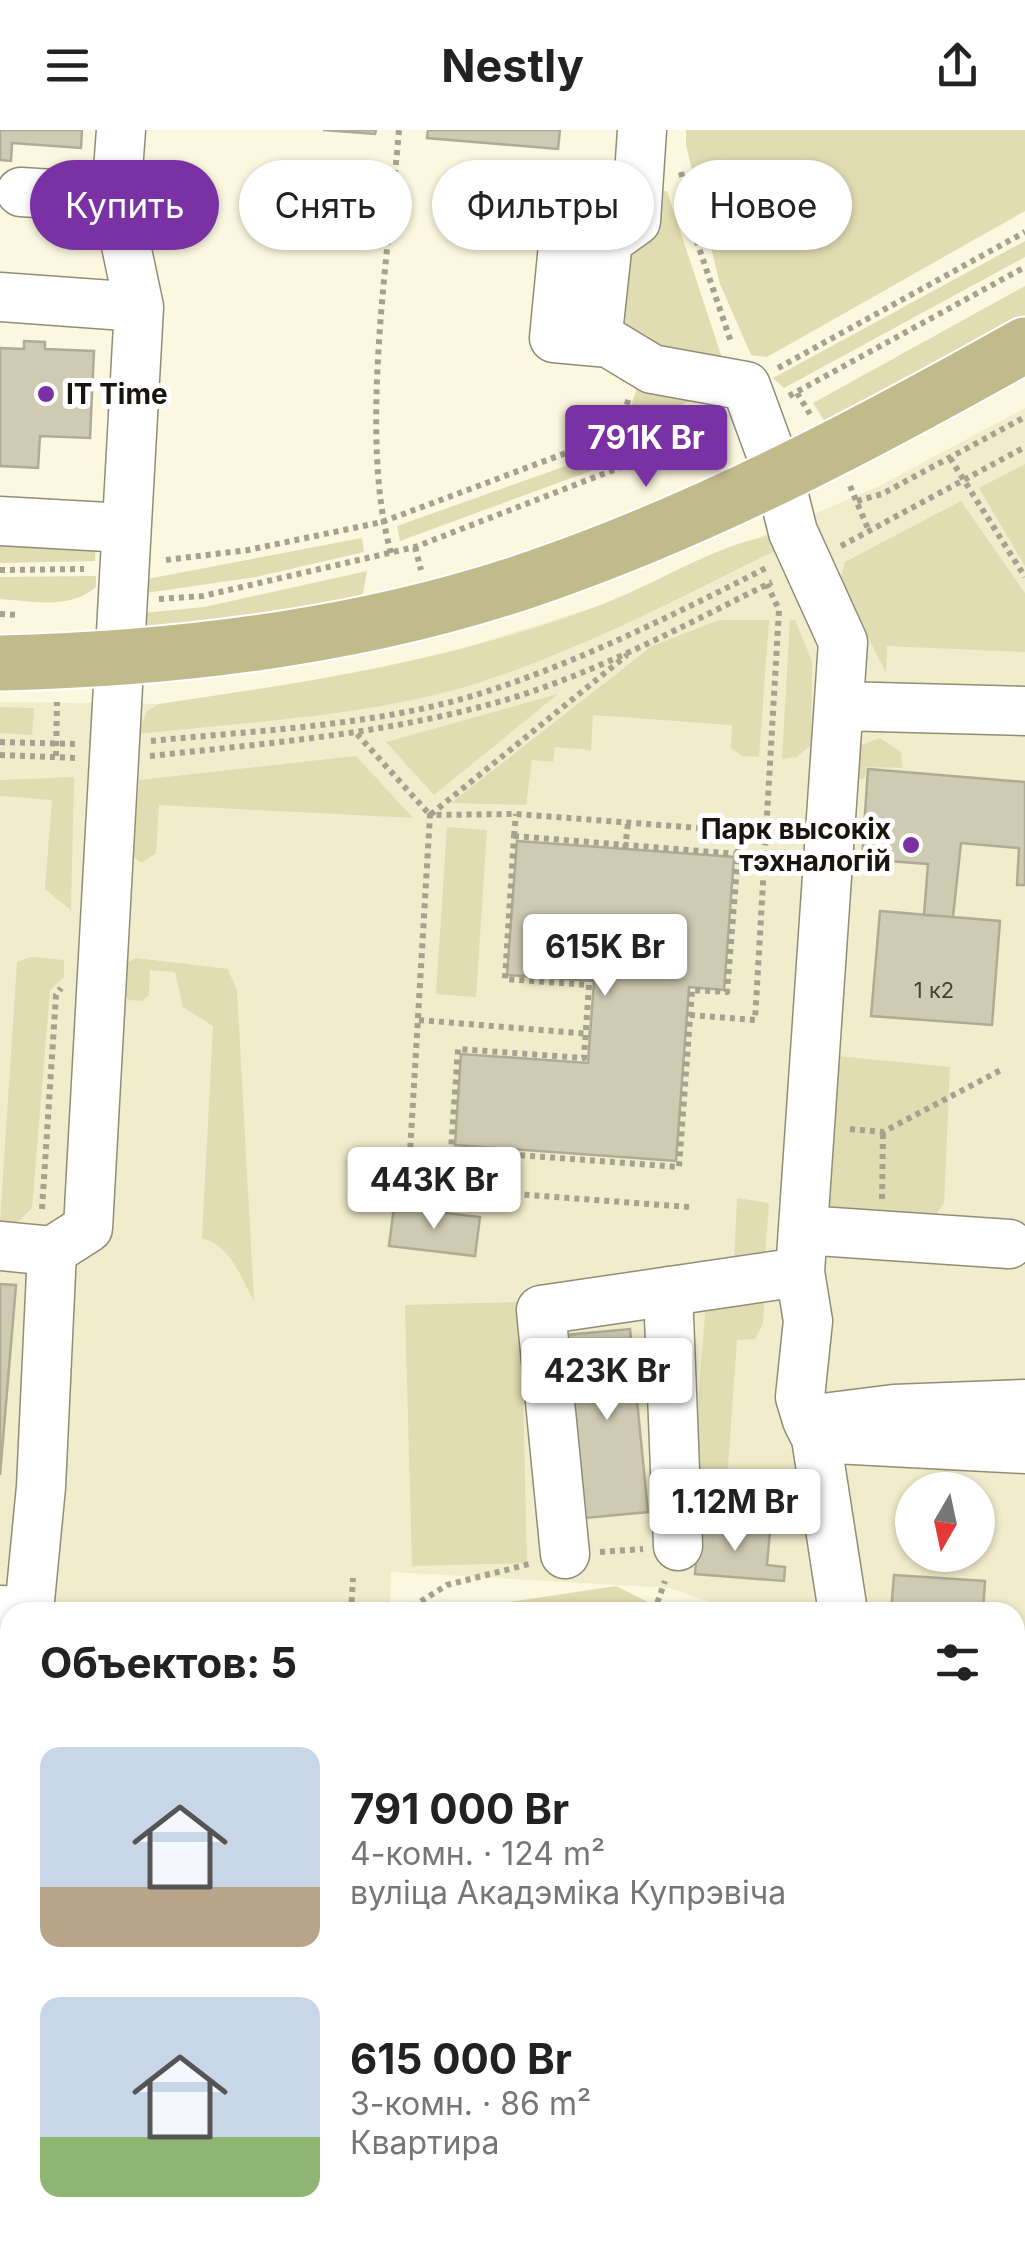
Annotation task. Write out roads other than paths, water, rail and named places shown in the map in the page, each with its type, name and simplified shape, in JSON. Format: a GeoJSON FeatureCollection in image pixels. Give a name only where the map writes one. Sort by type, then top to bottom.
{"type":"FeatureCollection","features":[{"type":"Feature","properties":{"kind":"main road"},"geometry":{"type":"LineString","coordinates":[[0,663],[213,651],[416,610],[542,576],[647,536],[779,476],[1025,345]]}},
{"type":"Feature","properties":{"kind":"lane"},"geometry":{"type":"LineString","coordinates":[[118,160],[120,130]]}},
{"type":"Feature","properties":{"kind":"lane"},"geometry":{"type":"LineString","coordinates":[[597,342],[608,241],[636,221],[642,130]]}},
{"type":"Feature","properties":{"kind":"lane"},"geometry":{"type":"LineString","coordinates":[[21,192],[30,193]]}},
{"type":"Feature","properties":{"kind":"lane"},"geometry":{"type":"LineString","coordinates":[[30,1602],[104,950],[139,307],[127,250]]}},
{"type":"Feature","properties":{"kind":"lane"},"geometry":{"type":"LineString","coordinates":[[563,250],[554,338],[609,343],[652,368],[751,399],[794,532],[843,642],[808,1125],[802,1251],[808,1321],[800,1397],[812,1429],[841,1602]]}},
{"type":"Feature","properties":{"kind":"lane"},"geometry":{"type":"LineString","coordinates":[[0,297],[139,307]]}},
{"type":"Feature","properties":{"kind":"lane"},"geometry":{"type":"LineString","coordinates":[[0,522],[123,564]]}},
{"type":"Feature","properties":{"kind":"lane"},"geometry":{"type":"LineString","coordinates":[[840,706],[1025,711]]}},
{"type":"Feature","properties":{"kind":"lane"},"geometry":{"type":"LineString","coordinates":[[0,1246],[70,1239]]}},
{"type":"Feature","properties":{"kind":"lane"},"geometry":{"type":"LineString","coordinates":[[566,1554],[541,1310],[668,1291],[802,1251],[1010,1244]]}},
{"type":"Feature","properties":{"kind":"lane"},"geometry":{"type":"LineString","coordinates":[[668,1291],[678,1546]]}},
{"type":"Feature","properties":{"kind":"lane"},"geometry":{"type":"LineString","coordinates":[[812,1429],[894,1410],[1025,1404]]}},
{"type":"Feature","properties":{"kind":"lane"},"geometry":{"type":"LineString","coordinates":[[812,1429],[1025,1450]]}},
{"type":"Feature","properties":{"kind":"place","name":"IT Time"},"geometry":{"type":"Point","coordinates":[46,394]}},
{"type":"Feature","properties":{"kind":"place","name":"Парк высокіх тэхналогій"},"geometry":{"type":"Point","coordinates":[911,845]}}]}
